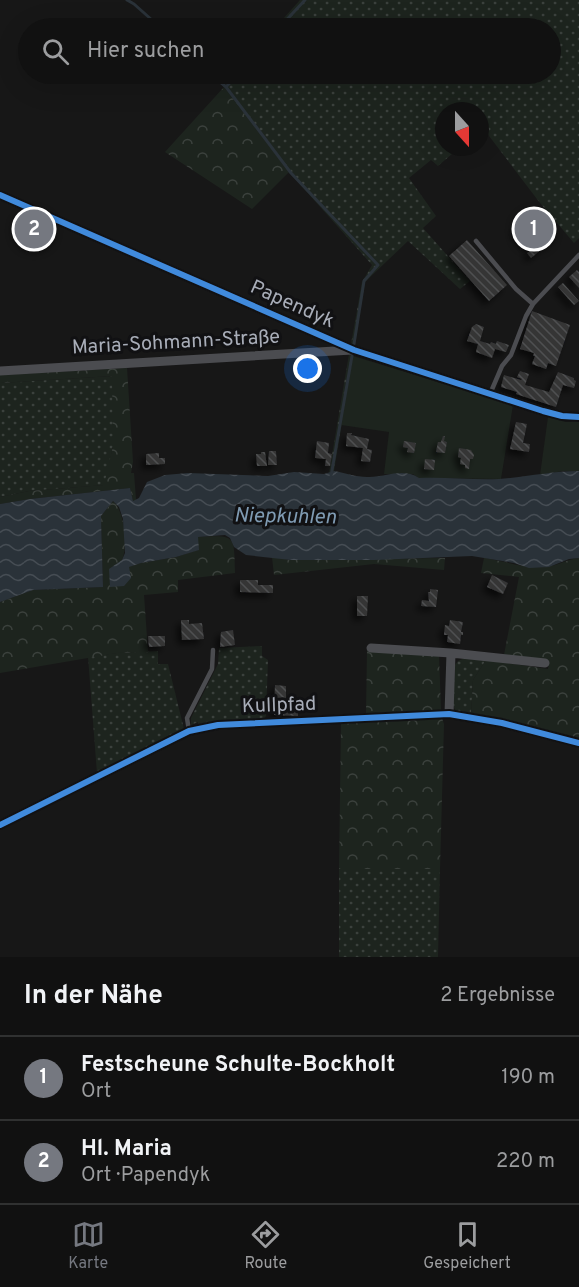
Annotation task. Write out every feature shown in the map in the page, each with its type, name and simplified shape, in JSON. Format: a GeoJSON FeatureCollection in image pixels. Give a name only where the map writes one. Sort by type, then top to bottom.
{"type":"FeatureCollection","features":[{"type":"Feature","properties":{"kind":"street","name":"Papendyk"},"geometry":{"type":"LineString","coordinates":[[0,195],[354,350],[562,416],[579,417]]}},
{"type":"Feature","properties":{"kind":"street","name":"Maria-Sohmann-Straße"},"geometry":{"type":"LineString","coordinates":[[0,371],[354,350]]}},
{"type":"Feature","properties":{"kind":"street"},"geometry":{"type":"LineString","coordinates":[[371,648],[451,653],[545,663]]}},
{"type":"Feature","properties":{"kind":"street"},"geometry":{"type":"LineString","coordinates":[[449,714],[451,653]]}},
{"type":"Feature","properties":{"kind":"street","name":"Kullpfad"},"geometry":{"type":"LineString","coordinates":[[0,825],[189,731],[218,725],[449,714],[502,723],[579,743]]}},
{"type":"Feature","properties":{"kind":"lane"},"geometry":{"type":"LineString","coordinates":[[476,241],[516,289],[533,304]]}},
{"type":"Feature","properties":{"kind":"lane"},"geometry":{"type":"LineString","coordinates":[[490,394],[502,366],[512,356],[526,316],[533,304],[579,255]]}},
{"type":"Feature","properties":{"kind":"lane"},"geometry":{"type":"LineString","coordinates":[[189,731],[187,718],[212,669],[213,650]]}},
{"type":"Feature","properties":{"kind":"green space"},"geometry":{"type":"Polygon","coordinates":[[[300,0],[579,0],[579,238],[574,243],[489,136],[489,102],[435,102],[435,156],[450,156],[438,166],[431,160],[409,178],[436,216],[423,228],[470,281],[460,289],[408,241],[365,282],[354,346],[351,344],[362,282],[372,265],[289,172],[221,84],[561,84],[561,18],[284,18],[300,0]]]}},
{"type":"Feature","properties":{"kind":"green space"},"geometry":{"type":"Polygon","coordinates":[[[224,87],[289,172],[252,209],[165,152],[224,87]]]}},
{"type":"Feature","properties":{"kind":"green space"},"geometry":{"type":"Polygon","coordinates":[[[349,354],[353,356],[334,471],[329,473],[349,354]]]}},
{"type":"Feature","properties":{"kind":"green space"},"geometry":{"type":"Polygon","coordinates":[[[353,356],[513,405],[501,479],[418,478],[413,474],[384,474],[389,432],[341,425],[353,356]]]}},
{"type":"Feature","properties":{"kind":"green space"},"geometry":{"type":"Polygon","coordinates":[[[127,368],[133,462],[131,473],[134,473],[136,500],[133,501],[130,488],[0,504],[0,497],[29,491],[104,485],[113,446],[112,376],[0,383],[0,375],[127,368]]]}},
{"type":"Feature","properties":{"kind":"green space"},"geometry":{"type":"Polygon","coordinates":[[[113,376],[113,446],[105,485],[29,491],[0,497],[0,383],[113,376]]]}},
{"type":"Feature","properties":{"kind":"green space"},"geometry":{"type":"Polygon","coordinates":[[[548,417],[566,422],[579,421],[579,471],[540,475],[548,417]]]}},
{"type":"Feature","properties":{"kind":"green space"},"geometry":{"type":"Polygon","coordinates":[[[113,501],[123,521],[125,546],[122,560],[128,567],[198,550],[198,537],[220,536],[226,537],[233,544],[235,573],[178,580],[178,592],[144,595],[148,652],[117,653],[0,673],[0,602],[33,590],[103,587],[101,516],[113,501]]]}},
{"type":"Feature","properties":{"kind":"green space"},"geometry":{"type":"Polygon","coordinates":[[[272,557],[291,560],[445,558],[444,570],[374,564],[274,575],[272,557]]]}},
{"type":"Feature","properties":{"kind":"green space"},"geometry":{"type":"Polygon","coordinates":[[[484,558],[538,567],[579,558],[579,741],[471,714],[473,680],[486,660],[548,669],[549,662],[504,655],[519,577],[481,573],[484,558]]]}},
{"type":"Feature","properties":{"kind":"green space"},"geometry":{"type":"Polygon","coordinates":[[[262,646],[262,656],[268,660],[266,716],[263,720],[198,725],[198,722],[191,725],[191,718],[218,664],[219,648],[262,646]]]}},
{"type":"Feature","properties":{"kind":"green space"},"geometry":{"type":"Polygon","coordinates":[[[367,650],[439,655],[441,710],[366,715],[367,650]]]}},
{"type":"Feature","properties":{"kind":"green space"},"geometry":{"type":"Polygon","coordinates":[[[158,651],[158,664],[168,664],[184,729],[97,773],[88,657],[158,651]]]}},
{"type":"Feature","properties":{"kind":"green space"},"geometry":{"type":"Polygon","coordinates":[[[465,658],[486,660],[473,680],[471,714],[455,710],[453,705],[455,665],[465,658]]]}},
{"type":"Feature","properties":{"kind":"green space"},"geometry":{"type":"Polygon","coordinates":[[[442,718],[444,724],[440,869],[339,869],[341,723],[442,718]]]}},
{"type":"Feature","properties":{"kind":"green space"},"geometry":{"type":"Polygon","coordinates":[[[339,869],[440,869],[438,957],[339,957],[339,869]]]}},
{"type":"Feature","properties":{"kind":"water","name":"Niepkuhlen"},"geometry":{"type":"Polygon","coordinates":[[[334,471],[363,477],[406,473],[419,478],[489,479],[579,471],[579,558],[569,559],[549,567],[529,568],[514,563],[472,556],[374,560],[291,560],[246,555],[234,547],[230,538],[225,535],[198,537],[199,550],[129,567],[131,578],[124,586],[110,587],[109,569],[122,560],[125,553],[123,519],[119,507],[113,501],[101,516],[103,587],[33,590],[0,602],[0,504],[130,488],[133,501],[139,498],[147,482],[165,475],[188,473],[268,476],[294,472],[324,474],[334,471]]]}},
{"type":"Feature","properties":{"kind":"building"},"geometry":{"type":"Polygon","coordinates":[[[536,212],[555,235],[548,242],[542,235],[529,246],[515,230],[536,212]]]}},
{"type":"Feature","properties":{"kind":"building"},"geometry":{"type":"Polygon","coordinates":[[[467,240],[507,285],[489,301],[449,256],[467,240]]]}},
{"type":"Feature","properties":{"kind":"building"},"geometry":{"type":"Polygon","coordinates":[[[538,245],[542,249],[531,258],[527,253],[538,245]]]}},
{"type":"Feature","properties":{"kind":"building"},"geometry":{"type":"Polygon","coordinates":[[[577,270],[579,272],[579,288],[569,277],[577,270]]]}},
{"type":"Feature","properties":{"kind":"building"},"geometry":{"type":"Polygon","coordinates":[[[563,283],[579,301],[574,305],[558,287],[563,283]]]}},
{"type":"Feature","properties":{"kind":"building"},"geometry":{"type":"Polygon","coordinates":[[[532,311],[570,325],[556,366],[548,363],[546,369],[532,364],[534,353],[520,349],[532,311]]]}},
{"type":"Feature","properties":{"kind":"building"},"geometry":{"type":"Polygon","coordinates":[[[476,324],[484,327],[480,341],[496,344],[497,341],[509,345],[506,352],[495,349],[492,358],[476,352],[478,344],[467,341],[472,327],[476,324]]]}},
{"type":"Feature","properties":{"kind":"building"},"geometry":{"type":"Polygon","coordinates":[[[520,371],[529,374],[525,385],[549,392],[558,372],[576,381],[574,388],[563,385],[556,407],[501,387],[504,375],[521,380],[517,377],[520,371]]]}},
{"type":"Feature","properties":{"kind":"building"},"geometry":{"type":"Polygon","coordinates":[[[516,422],[527,424],[523,443],[530,444],[529,452],[510,449],[516,422]]]}},
{"type":"Feature","properties":{"kind":"building"},"geometry":{"type":"Polygon","coordinates":[[[347,433],[369,439],[367,449],[372,450],[370,462],[361,461],[363,448],[346,446],[347,433]]]}},
{"type":"Feature","properties":{"kind":"building"},"geometry":{"type":"Polygon","coordinates":[[[445,436],[444,441],[447,442],[445,453],[436,452],[438,442],[441,442],[445,436]]]}},
{"type":"Feature","properties":{"kind":"building"},"geometry":{"type":"Polygon","coordinates":[[[317,441],[329,443],[328,453],[332,454],[330,466],[325,466],[326,459],[315,458],[317,441]]]}},
{"type":"Feature","properties":{"kind":"building"},"geometry":{"type":"Polygon","coordinates":[[[404,441],[416,443],[414,453],[407,452],[408,448],[403,447],[404,441]]]}},
{"type":"Feature","properties":{"kind":"building"},"geometry":{"type":"Polygon","coordinates":[[[459,448],[471,450],[474,455],[473,459],[470,459],[469,469],[460,464],[459,448]]]}},
{"type":"Feature","properties":{"kind":"building"},"geometry":{"type":"Polygon","coordinates":[[[269,451],[276,451],[277,465],[268,465],[269,451]]]}},
{"type":"Feature","properties":{"kind":"building"},"geometry":{"type":"Polygon","coordinates":[[[265,452],[267,466],[257,466],[256,454],[261,454],[265,452]]]}},
{"type":"Feature","properties":{"kind":"building"},"geometry":{"type":"Polygon","coordinates":[[[159,453],[159,458],[165,458],[165,464],[146,465],[146,454],[159,453]]]}},
{"type":"Feature","properties":{"kind":"building"},"geometry":{"type":"Polygon","coordinates":[[[425,459],[435,460],[434,470],[424,469],[425,459]]]}},
{"type":"Feature","properties":{"kind":"building"},"geometry":{"type":"Polygon","coordinates":[[[492,575],[508,583],[503,594],[487,587],[492,575]]]}},
{"type":"Feature","properties":{"kind":"building"},"geometry":{"type":"Polygon","coordinates":[[[240,580],[258,580],[258,585],[273,585],[273,593],[240,592],[240,580]]]}},
{"type":"Feature","properties":{"kind":"building"},"geometry":{"type":"Polygon","coordinates":[[[430,589],[438,590],[436,607],[421,606],[422,600],[429,601],[430,589]]]}},
{"type":"Feature","properties":{"kind":"building"},"geometry":{"type":"Polygon","coordinates":[[[357,596],[368,596],[367,616],[357,616],[357,596]]]}},
{"type":"Feature","properties":{"kind":"building"},"geometry":{"type":"Polygon","coordinates":[[[181,620],[189,620],[189,624],[202,623],[204,639],[182,640],[181,620]]]}},
{"type":"Feature","properties":{"kind":"building"},"geometry":{"type":"Polygon","coordinates":[[[450,620],[463,622],[460,644],[447,642],[448,635],[444,635],[445,625],[449,626],[450,620]]]}},
{"type":"Feature","properties":{"kind":"building"},"geometry":{"type":"Polygon","coordinates":[[[233,630],[235,645],[220,647],[221,632],[233,630]]]}},
{"type":"Feature","properties":{"kind":"building"},"geometry":{"type":"Polygon","coordinates":[[[148,636],[165,636],[165,646],[149,647],[148,636]]]}},
{"type":"Feature","properties":{"kind":"building"},"geometry":{"type":"Polygon","coordinates":[[[275,685],[286,686],[286,700],[292,701],[291,709],[298,709],[298,716],[274,715],[275,685]]]}},
{"type":"Feature","properties":{"kind":"waterway"},"geometry":{"type":"LineString","coordinates":[[127,0],[150,18]]}},
{"type":"Feature","properties":{"kind":"waterway"},"geometry":{"type":"LineString","coordinates":[[288,18],[305,0]]}},
{"type":"Feature","properties":{"kind":"waterway"},"geometry":{"type":"LineString","coordinates":[[223,84],[291,173],[378,265],[364,281],[354,344]]}},
{"type":"Feature","properties":{"kind":"waterway"},"geometry":{"type":"LineString","coordinates":[[226,87],[229,84]]}},
{"type":"Feature","properties":{"kind":"waterway"},"geometry":{"type":"LineString","coordinates":[[331,476],[352,356]]}},
{"type":"Feature","properties":{"kind":"cycle path"},"geometry":{"type":"LineString","coordinates":[[0,195],[354,350],[543,411],[562,416],[579,417]]}},
{"type":"Feature","properties":{"kind":"cycle path"},"geometry":{"type":"LineString","coordinates":[[0,825],[189,731],[218,725],[449,714],[502,723],[579,743]]}},
{"type":"Feature","properties":{"kind":"place","name":"Hl. Maria"},"geometry":{"type":"Point","coordinates":[34,229]}},
{"type":"Feature","properties":{"kind":"place","name":"Festscheune Schulte-Bockholt"},"geometry":{"type":"Point","coordinates":[534,229]}}]}
